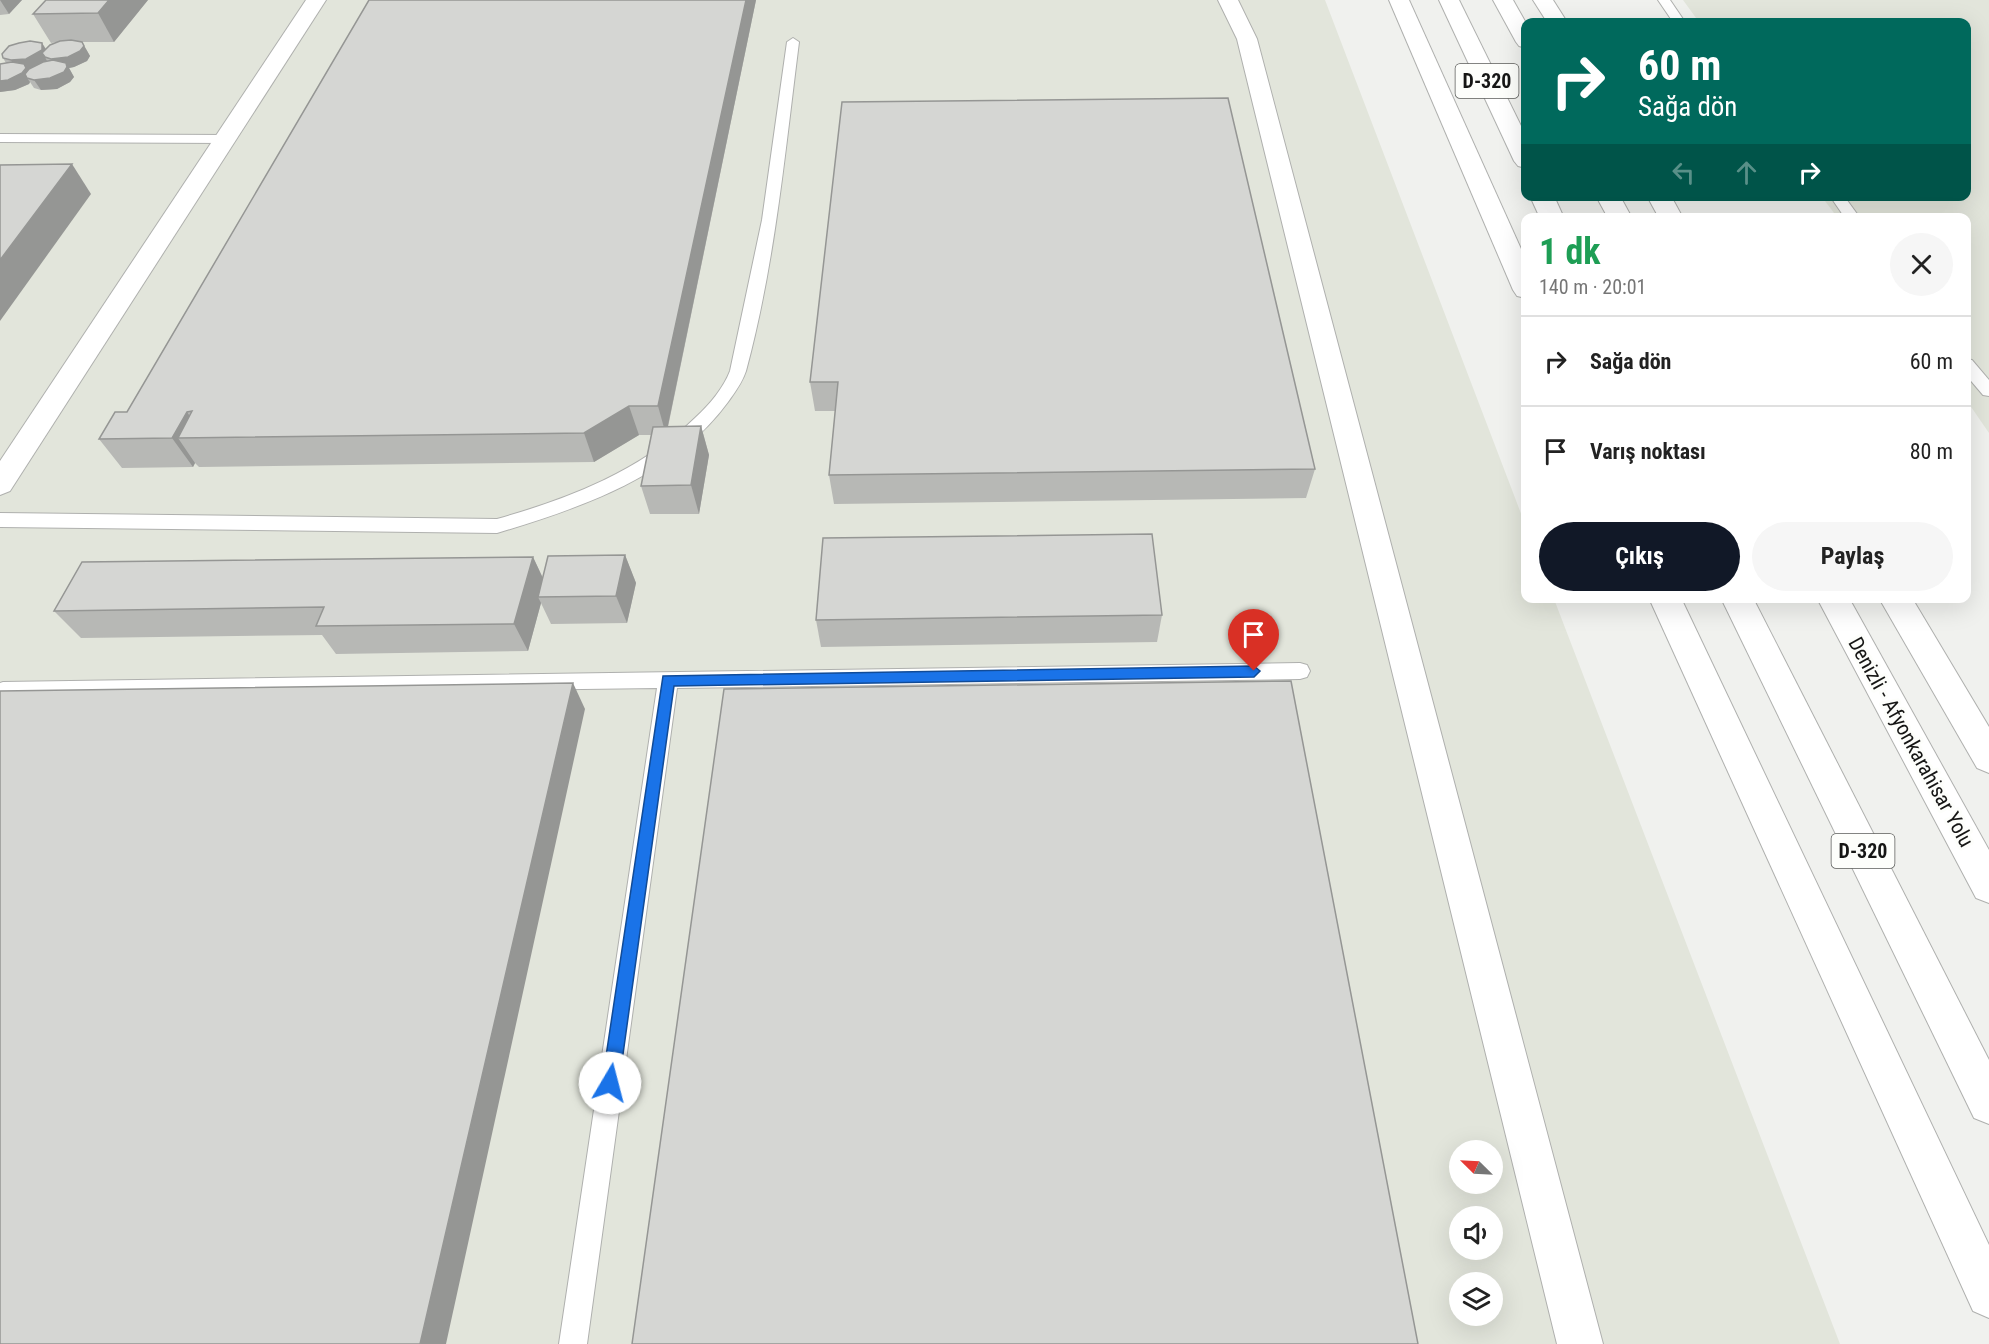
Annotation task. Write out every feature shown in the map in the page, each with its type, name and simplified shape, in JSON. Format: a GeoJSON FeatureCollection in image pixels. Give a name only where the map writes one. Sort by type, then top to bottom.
{"type":"FeatureCollection","features":[{"type":"Feature","properties":{"kind":"main road"},"geometry":{"type":"LineString","coordinates":[[0,484],[227,140],[316,0]]}},
{"type":"Feature","properties":{"kind":"main road"},"geometry":{"type":"LineString","coordinates":[[1228,0],[1247,39],[1580,1344]]}},
{"type":"Feature","properties":{"kind":"main road"},"geometry":{"type":"LineString","coordinates":[[1399,0],[1521,279]]}},
{"type":"Feature","properties":{"kind":"main road","name":"D-320"},"geometry":{"type":"LineString","coordinates":[[1449,0],[1521,151]]}},
{"type":"Feature","properties":{"kind":"main road","name":"D-320"},"geometry":{"type":"LineString","coordinates":[[1503,0],[1521,33]]}},
{"type":"Feature","properties":{"kind":"main road"},"geometry":{"type":"LineString","coordinates":[[1543,0],[1554,18]]}},
{"type":"Feature","properties":{"kind":"main road"},"geometry":{"type":"LineString","coordinates":[[1667,603],[1989,1295]]}},
{"type":"Feature","properties":{"kind":"main road","name":"D-320"},"geometry":{"type":"LineString","coordinates":[[1739,603],[1989,1103]]}},
{"type":"Feature","properties":{"kind":"main road","name":"Denizli - Afyonkarahisar Yolu"},"geometry":{"type":"LineString","coordinates":[[1836,603],[1989,886]]}},
{"type":"Feature","properties":{"kind":"main road"},"geometry":{"type":"LineString","coordinates":[[1898,603],[1989,758]]}},
{"type":"Feature","properties":{"kind":"lane"},"geometry":{"type":"LineString","coordinates":[[1664,0],[1676,18]]}},
{"type":"Feature","properties":{"kind":"lane"},"geometry":{"type":"LineString","coordinates":[[0,520],[496,526],[568,504],[631,474],[664,453],[692,430],[716,405],[734,381],[761,275],[794,42]]}},
{"type":"Feature","properties":{"kind":"lane"},"geometry":{"type":"LineString","coordinates":[[0,138],[227,140]]}},
{"type":"Feature","properties":{"kind":"lane"},"geometry":{"type":"LineString","coordinates":[[1971,370],[1989,390]]}},
{"type":"Feature","properties":{"kind":"lane"},"geometry":{"type":"LineString","coordinates":[[3,690],[1300,671]]}},
{"type":"Feature","properties":{"kind":"lane"},"geometry":{"type":"LineString","coordinates":[[573,1344],[668,680]]}},
{"type":"Feature","properties":{"kind":"shaded area"},"geometry":{"type":"Polygon","coordinates":[[[0,0],[1325,0],[1521,514],[1521,603],[1556,603],[1840,1344],[0,1344],[0,0]]]}},
{"type":"Feature","properties":{"kind":"shaded area"},"geometry":{"type":"Polygon","coordinates":[[[1683,0],[1989,0],[1989,433],[1971,407],[1971,213],[1834,213],[1825,201],[1971,201],[1971,18],[1696,18],[1683,0]]]}},
{"type":"Feature","properties":{"kind":"building"},"geometry":{"type":"Polygon","coordinates":[[[46,0],[109,0],[98,13],[33,14],[46,0]]]}},
{"type":"Feature","properties":{"kind":"building"},"geometry":{"type":"Polygon","coordinates":[[[369,0],[746,0],[658,406],[629,406],[584,433],[178,438],[192,411],[187,412],[172,438],[99,439],[115,412],[127,412],[369,0]]]}},
{"type":"Feature","properties":{"kind":"building"},"geometry":{"type":"Polygon","coordinates":[[[71,40],[82,42],[84,46],[80,51],[68,57],[51,59],[42,53],[50,45],[71,40]]]}},
{"type":"Feature","properties":{"kind":"building"},"geometry":{"type":"Polygon","coordinates":[[[30,41],[42,43],[42,50],[26,59],[3,58],[2,54],[9,46],[30,41]]]}},
{"type":"Feature","properties":{"kind":"building"},"geometry":{"type":"Polygon","coordinates":[[[53,60],[66,63],[67,67],[64,72],[50,78],[34,80],[27,78],[25,74],[29,69],[53,60]]]}},
{"type":"Feature","properties":{"kind":"building"},"geometry":{"type":"Polygon","coordinates":[[[12,62],[24,64],[26,68],[22,73],[8,80],[0,81],[0,64],[12,62]]]}},
{"type":"Feature","properties":{"kind":"building"},"geometry":{"type":"Polygon","coordinates":[[[1228,98],[1315,469],[829,475],[838,382],[810,382],[842,102],[1228,98]]]}},
{"type":"Feature","properties":{"kind":"building"},"geometry":{"type":"Polygon","coordinates":[[[72,164],[0,260],[0,165],[72,164]]]}},
{"type":"Feature","properties":{"kind":"building"},"geometry":{"type":"Polygon","coordinates":[[[701,426],[691,485],[641,486],[653,427],[701,426]]]}},
{"type":"Feature","properties":{"kind":"building"},"geometry":{"type":"Polygon","coordinates":[[[1152,534],[1162,615],[816,620],[823,538],[1152,534]]]}},
{"type":"Feature","properties":{"kind":"building"},"geometry":{"type":"Polygon","coordinates":[[[625,555],[616,596],[538,597],[548,556],[625,555]]]}},
{"type":"Feature","properties":{"kind":"building"},"geometry":{"type":"Polygon","coordinates":[[[533,557],[514,624],[316,626],[324,607],[54,611],[82,562],[533,557]]]}},
{"type":"Feature","properties":{"kind":"building"},"geometry":{"type":"Polygon","coordinates":[[[1291,681],[1418,1344],[632,1344],[724,689],[1291,681]]]}},
{"type":"Feature","properties":{"kind":"building"},"geometry":{"type":"Polygon","coordinates":[[[573,683],[420,1344],[0,1344],[0,691],[573,683]]]}},
{"type":"Feature","properties":{"kind":"route"},"geometry":{"type":"LineString","coordinates":[[610,1083],[668,680],[1254,671]]}}]}
